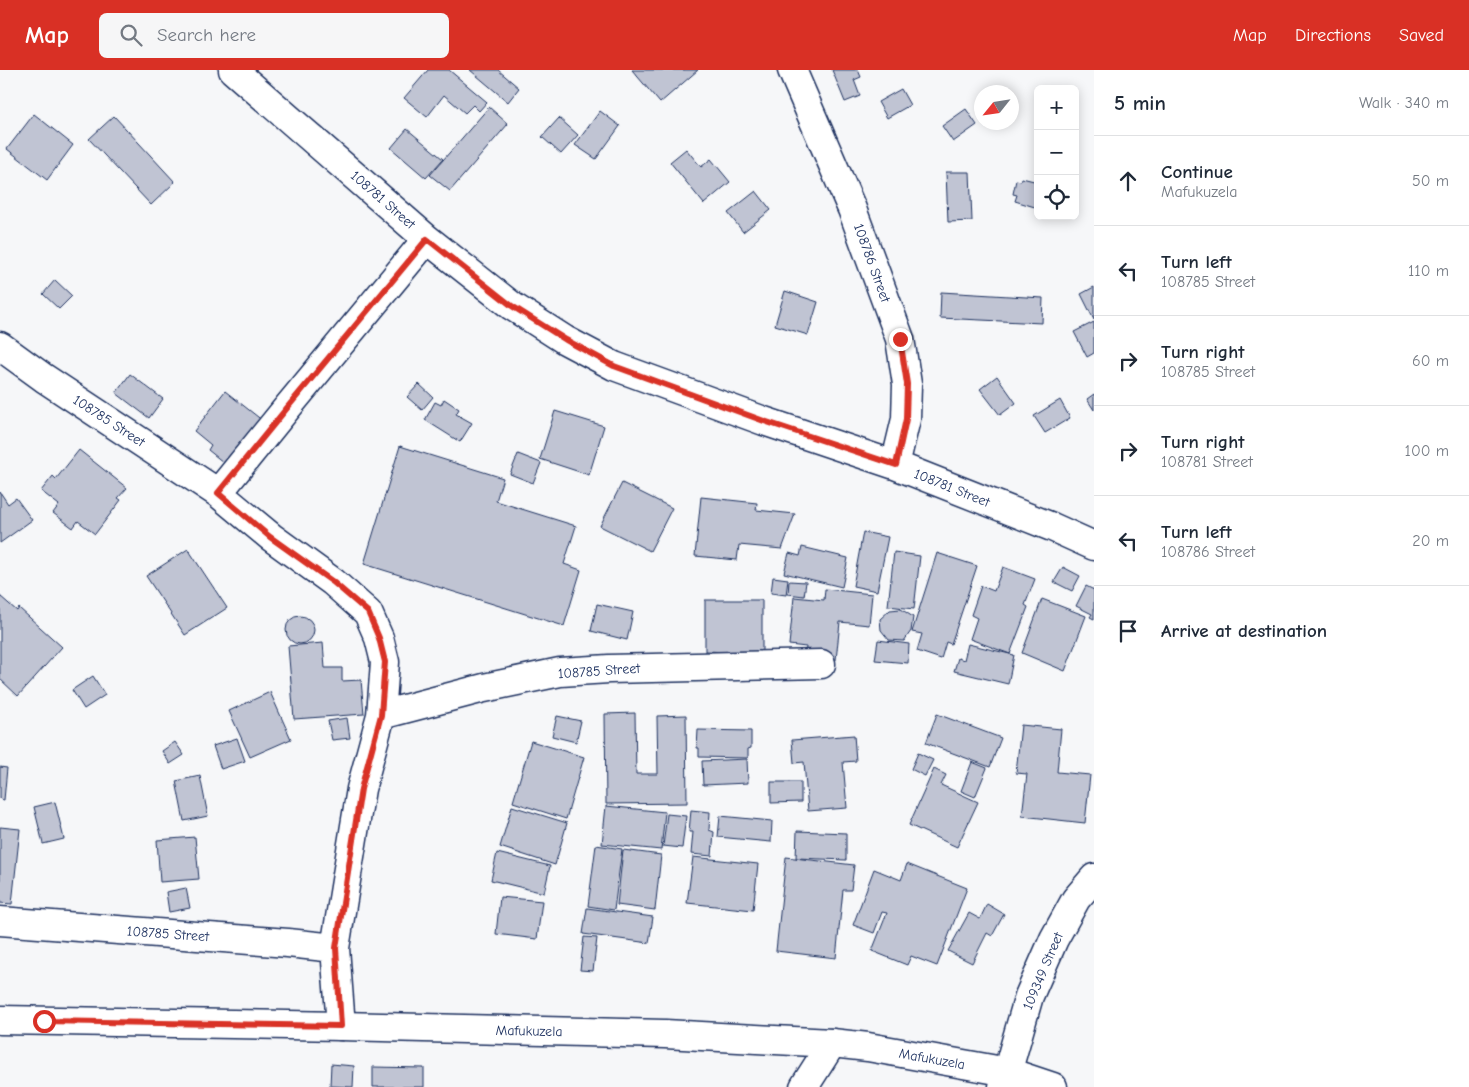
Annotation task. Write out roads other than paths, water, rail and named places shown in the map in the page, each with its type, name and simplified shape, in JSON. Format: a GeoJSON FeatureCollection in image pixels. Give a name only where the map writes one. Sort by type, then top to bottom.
{"type":"FeatureCollection","features":[{"type":"Feature","properties":{"kind":"street","name":"108781 Street"},"geometry":{"type":"LineString","coordinates":[[233,70],[427,239],[512,306],[566,340],[614,366],[764,421],[896,465],[1094,546]]}},
{"type":"Feature","properties":{"kind":"street","name":"108786 Street"},"geometry":{"type":"LineString","coordinates":[[792,70],[852,208],[900,339],[907,384],[906,419],[896,465]]}},
{"type":"Feature","properties":{"kind":"street"},"geometry":{"type":"LineString","coordinates":[[218,493],[427,239]]}},
{"type":"Feature","properties":{"kind":"street","name":"108785 Street"},"geometry":{"type":"LineString","coordinates":[[0,346],[44,378],[218,493],[270,537],[333,582],[368,612],[379,638],[385,662],[381,715],[361,789],[336,948],[341,1026]]}},
{"type":"Feature","properties":{"kind":"street","name":"108785 Street"},"geometry":{"type":"LineString","coordinates":[[381,715],[484,688],[560,672],[821,664]]}},
{"type":"Feature","properties":{"kind":"street","name":"109349 Street"},"geometry":{"type":"LineString","coordinates":[[1005,1080],[1029,996],[1054,939],[1076,899],[1094,878]]}},
{"type":"Feature","properties":{"kind":"street","name":"108785 Street"},"geometry":{"type":"LineString","coordinates":[[0,921],[336,948]]}},
{"type":"Feature","properties":{"kind":"street","name":"Mafukuzela"},"geometry":{"type":"LineString","coordinates":[[0,1020],[664,1034],[832,1043],[868,1047],[1005,1080],[1053,1087]]}},
{"type":"Feature","properties":{"kind":"street"},"geometry":{"type":"LineString","coordinates":[[804,1087],[832,1043]]}}]}
